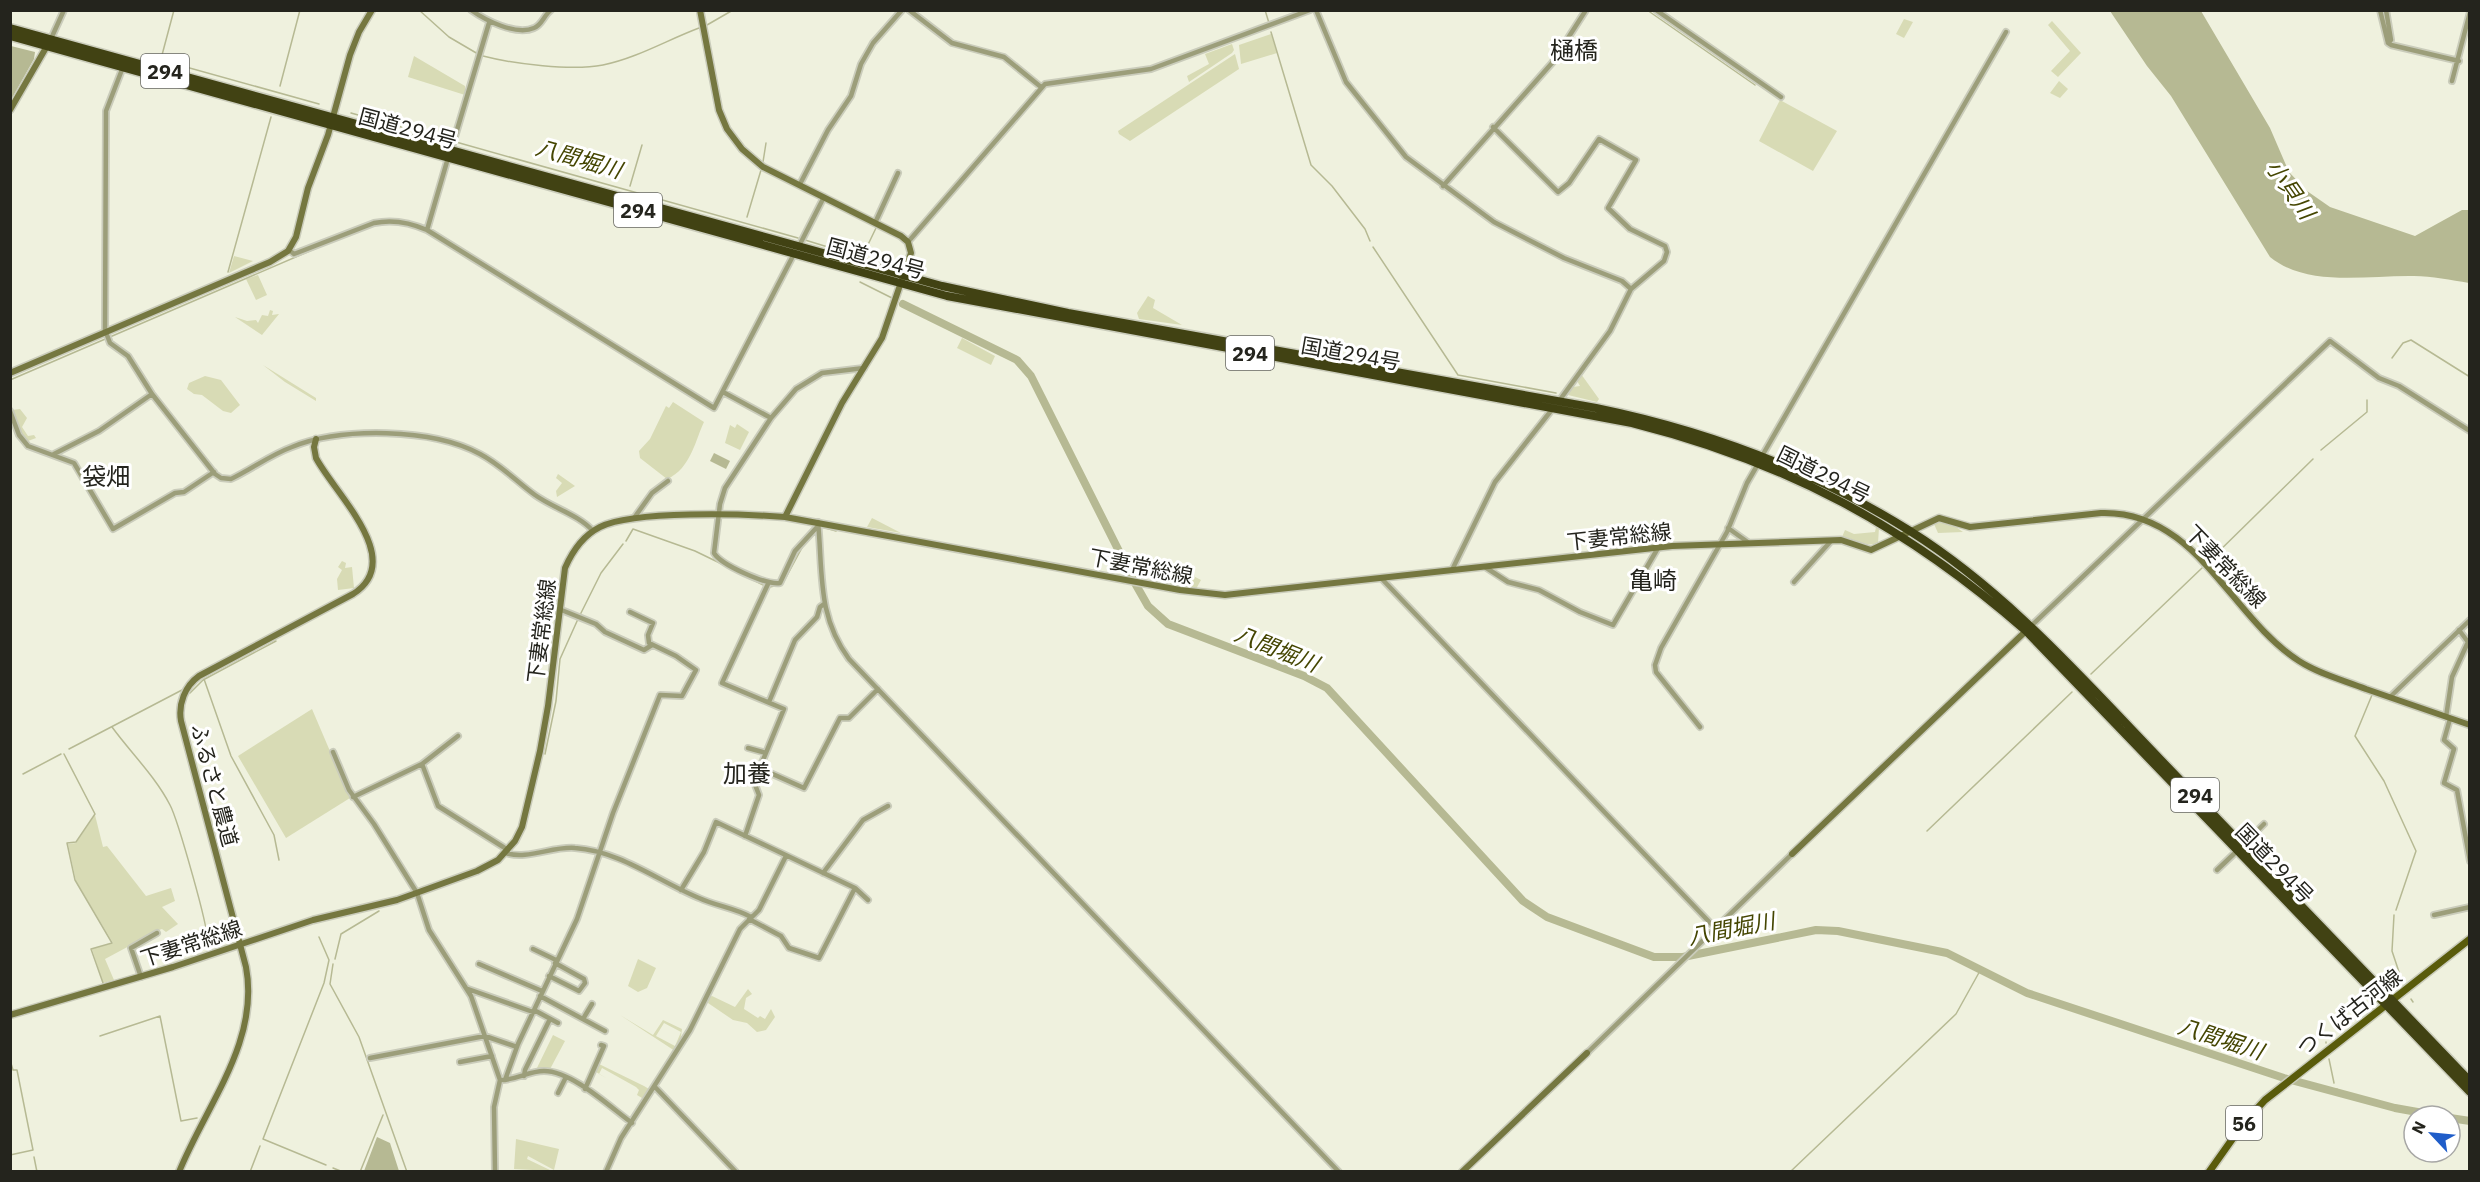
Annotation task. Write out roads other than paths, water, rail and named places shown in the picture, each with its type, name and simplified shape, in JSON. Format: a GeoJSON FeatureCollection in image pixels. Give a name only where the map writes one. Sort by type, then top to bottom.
{"type":"FeatureCollection","features":[{"type":"Feature","properties":{"kind":"highway","name":"国道294号"},"geometry":{"type":"LineString","coordinates":[[10,28],[123,67],[331,121],[451,148],[903,281],[1556,405],[1659,430],[1761,459],[1906,533],[2028,629],[2389,1002],[2469,1081]]}},
{"type":"Feature","properties":{"kind":"highway","name":"国道294号"},"geometry":{"type":"LineString","coordinates":[[10,36],[49,42],[331,121]]}},
{"type":"Feature","properties":{"kind":"highway","name":"国道294号"},"geometry":{"type":"LineString","coordinates":[[2389,1002],[2469,1092]]}},
{"type":"Feature","properties":{"kind":"main road"},"geometry":{"type":"LineString","coordinates":[[10,373],[107,335],[270,262],[289,250],[296,237],[308,188],[350,55],[359,32],[372,10]]}},
{"type":"Feature","properties":{"kind":"main road"},"geometry":{"type":"LineString","coordinates":[[700,10],[716,98],[727,129],[742,149],[757,162],[901,236],[908,242],[911,253],[882,338],[842,403],[785,517]]}},
{"type":"Feature","properties":{"kind":"main road"},"geometry":{"type":"LineString","coordinates":[[10,110],[49,42]]}},
{"type":"Feature","properties":{"kind":"main road","name":"ふるさと農道"},"geometry":{"type":"LineString","coordinates":[[179,1172],[243,1035],[249,991],[240,945],[181,721],[181,706],[186,690],[199,676],[353,594],[370,577],[374,565],[371,544],[316,458],[314,449],[316,439]]}},
{"type":"Feature","properties":{"kind":"main road","name":"下妻常総線"},"geometry":{"type":"LineString","coordinates":[[10,1015],[141,977],[320,918],[384,904],[490,866],[507,851],[523,822],[544,729],[565,568],[573,552],[593,531],[610,522],[634,518],[785,517],[1205,595],[1263,593],[1658,548],[1846,541],[1871,550],[1943,518],[1970,527],[2101,513],[2122,513],[2143,518],[2164,528],[2184,543],[2278,644],[2299,661],[2319,671],[2469,725]]}},
{"type":"Feature","properties":{"kind":"main road"},"geometry":{"type":"LineString","coordinates":[[1792,854],[2028,629]]}},
{"type":"Feature","properties":{"kind":"main road","name":"つくば古河線"},"geometry":{"type":"LineString","coordinates":[[2209,1172],[2249,1117],[2291,1079],[2469,939]]}},
{"type":"Feature","properties":{"kind":"main road"},"geometry":{"type":"LineString","coordinates":[[1462,1172],[1587,1053]]}},
{"type":"Feature","properties":{"kind":"street"},"geometry":{"type":"LineString","coordinates":[[49,42],[64,10]]}},
{"type":"Feature","properties":{"kind":"street"},"geometry":{"type":"LineString","coordinates":[[471,10],[489,23],[531,29],[539,24],[551,10]]}},
{"type":"Feature","properties":{"kind":"street"},"geometry":{"type":"LineString","coordinates":[[800,184],[828,130],[851,96],[861,64],[873,44],[903,10]]}},
{"type":"Feature","properties":{"kind":"street"},"geometry":{"type":"LineString","coordinates":[[909,10],[952,43],[1004,57],[1041,87]]}},
{"type":"Feature","properties":{"kind":"street"},"geometry":{"type":"LineString","coordinates":[[908,242],[1041,87],[1057,81],[1151,69],[1310,10]]}},
{"type":"Feature","properties":{"kind":"street"},"geometry":{"type":"LineString","coordinates":[[1316,10],[1336,63],[1356,96],[1400,150],[1443,186],[1503,227],[1564,258],[1622,281],[1631,289]]}},
{"type":"Feature","properties":{"kind":"street"},"geometry":{"type":"LineString","coordinates":[[1443,186],[1552,63],[1586,10]]}},
{"type":"Feature","properties":{"kind":"street"},"geometry":{"type":"LineString","coordinates":[[1656,10],[1781,97]]}},
{"type":"Feature","properties":{"kind":"street"},"geometry":{"type":"LineString","coordinates":[[2380,10],[2388,43]]}},
{"type":"Feature","properties":{"kind":"street"},"geometry":{"type":"LineString","coordinates":[[2386,10],[2391,40],[2388,43]]}},
{"type":"Feature","properties":{"kind":"street"},"geometry":{"type":"LineString","coordinates":[[2452,81],[2469,12]]}},
{"type":"Feature","properties":{"kind":"street"},"geometry":{"type":"LineString","coordinates":[[427,230],[489,23]]}},
{"type":"Feature","properties":{"kind":"street"},"geometry":{"type":"LineString","coordinates":[[1700,727],[1658,676],[1655,664],[1661,648],[1720,544],[1747,483],[2006,32]]}},
{"type":"Feature","properties":{"kind":"street"},"geometry":{"type":"LineString","coordinates":[[2388,43],[2458,61]]}},
{"type":"Feature","properties":{"kind":"street"},"geometry":{"type":"LineString","coordinates":[[123,67],[106,111],[107,335],[110,343],[128,356],[152,394],[214,472],[221,478],[231,479],[281,451],[316,439],[407,434],[463,446],[497,464],[534,494],[593,531]]}},
{"type":"Feature","properties":{"kind":"street"},"geometry":{"type":"LineString","coordinates":[[1452,570],[1495,482],[1556,405],[1610,331],[1631,289],[1664,261],[1667,249],[1630,229],[1608,208],[1636,160],[1600,139],[1569,183],[1558,192],[1493,127]]}},
{"type":"Feature","properties":{"kind":"street"},"geometry":{"type":"LineString","coordinates":[[874,223],[898,173]]}},
{"type":"Feature","properties":{"kind":"street"},"geometry":{"type":"LineString","coordinates":[[289,250],[294,254],[385,220],[412,224],[427,230],[714,408],[824,196]]}},
{"type":"Feature","properties":{"kind":"street"},"geometry":{"type":"LineString","coordinates":[[2028,629],[2330,341],[2379,378],[2399,386],[2469,431]]}},
{"type":"Feature","properties":{"kind":"street"},"geometry":{"type":"LineString","coordinates":[[818,524],[795,551],[780,583],[768,584],[715,556],[719,516],[725,488],[785,399],[809,379],[834,370],[864,368]]}},
{"type":"Feature","properties":{"kind":"street"},"geometry":{"type":"LineString","coordinates":[[723,392],[771,418]]}},
{"type":"Feature","properties":{"kind":"street"},"geometry":{"type":"LineString","coordinates":[[54,454],[99,430],[152,394]]}},
{"type":"Feature","properties":{"kind":"street"},"geometry":{"type":"LineString","coordinates":[[10,411],[19,435],[28,446],[74,463],[113,529],[175,493],[184,492],[214,472]]}},
{"type":"Feature","properties":{"kind":"street"},"geometry":{"type":"LineString","coordinates":[[10,438],[19,435]]}},
{"type":"Feature","properties":{"kind":"street"},"geometry":{"type":"LineString","coordinates":[[634,518],[652,493],[668,481]]}},
{"type":"Feature","properties":{"kind":"street"},"geometry":{"type":"LineString","coordinates":[[818,524],[824,604],[828,623],[841,648],[1339,1172]]}},
{"type":"Feature","properties":{"kind":"street"},"geometry":{"type":"LineString","coordinates":[[1728,528],[1749,543]]}},
{"type":"Feature","properties":{"kind":"street"},"geometry":{"type":"LineString","coordinates":[[1794,582],[1831,541]]}},
{"type":"Feature","properties":{"kind":"street"},"geometry":{"type":"LineString","coordinates":[[1485,567],[1508,582],[1539,590],[1580,612],[1613,625],[1658,548]]}},
{"type":"Feature","properties":{"kind":"street"},"geometry":{"type":"LineString","coordinates":[[1382,579],[1715,928]]}},
{"type":"Feature","properties":{"kind":"street"},"geometry":{"type":"LineString","coordinates":[[745,836],[759,795],[754,782],[784,709],[722,683],[768,584]]}},
{"type":"Feature","properties":{"kind":"street"},"geometry":{"type":"LineString","coordinates":[[768,702],[795,640],[817,617],[819,607],[824,604]]}},
{"type":"Feature","properties":{"kind":"street"},"geometry":{"type":"LineString","coordinates":[[558,609],[580,616],[609,634],[644,650],[652,645]]}},
{"type":"Feature","properties":{"kind":"street"},"geometry":{"type":"LineString","coordinates":[[495,1172],[494,1107],[503,1080],[555,962],[577,919],[613,813],[660,695],[682,696],[696,670],[676,656],[652,645],[648,637],[652,623],[630,612]]}},
{"type":"Feature","properties":{"kind":"street"},"geometry":{"type":"LineString","coordinates":[[2390,697],[2469,620]]}},
{"type":"Feature","properties":{"kind":"street"},"geometry":{"type":"LineString","coordinates":[[2459,630],[2468,642],[2452,677],[2444,740],[2454,749],[2444,783],[2457,790],[2469,861]]}},
{"type":"Feature","properties":{"kind":"street"},"geometry":{"type":"LineString","coordinates":[[759,768],[804,788],[840,717],[849,718],[878,689]]}},
{"type":"Feature","properties":{"kind":"street"},"geometry":{"type":"LineString","coordinates":[[353,797],[422,764],[458,736]]}},
{"type":"Feature","properties":{"kind":"street"},"geometry":{"type":"LineString","coordinates":[[748,748],[766,753]]}},
{"type":"Feature","properties":{"kind":"street"},"geometry":{"type":"LineString","coordinates":[[333,752],[353,797],[374,824],[417,893],[429,930],[468,989],[503,1080]]}},
{"type":"Feature","properties":{"kind":"street"},"geometry":{"type":"LineString","coordinates":[[422,764],[438,806],[515,855],[574,848],[636,866],[681,890],[750,918],[781,936],[789,948],[817,958],[824,951],[839,916],[855,888]]}},
{"type":"Feature","properties":{"kind":"street"},"geometry":{"type":"LineString","coordinates":[[823,873],[863,820],[888,806]]}},
{"type":"Feature","properties":{"kind":"street"},"geometry":{"type":"LineString","coordinates":[[681,890],[704,852],[716,822],[855,888],[868,900]]}},
{"type":"Feature","properties":{"kind":"street"},"geometry":{"type":"LineString","coordinates":[[2217,870],[2264,824]]}},
{"type":"Feature","properties":{"kind":"street"},"geometry":{"type":"LineString","coordinates":[[1587,1053],[1792,854]]}},
{"type":"Feature","properties":{"kind":"street"},"geometry":{"type":"LineString","coordinates":[[606,1172],[618,1143],[695,1023],[740,929],[759,910],[786,856]]}},
{"type":"Feature","properties":{"kind":"street"},"geometry":{"type":"LineString","coordinates":[[2434,915],[2469,907]]}},
{"type":"Feature","properties":{"kind":"street"},"geometry":{"type":"LineString","coordinates":[[141,977],[131,948],[157,933]]}},
{"type":"Feature","properties":{"kind":"street"},"geometry":{"type":"LineString","coordinates":[[533,949],[584,979],[585,983],[579,991],[549,976]]}},
{"type":"Feature","properties":{"kind":"street"},"geometry":{"type":"LineString","coordinates":[[824,951],[830,955]]}},
{"type":"Feature","properties":{"kind":"street"},"geometry":{"type":"LineString","coordinates":[[479,964],[541,994],[605,1032]]}},
{"type":"Feature","properties":{"kind":"street"},"geometry":{"type":"LineString","coordinates":[[468,989],[533,1011],[558,1023]]}},
{"type":"Feature","properties":{"kind":"street"},"geometry":{"type":"LineString","coordinates":[[583,1019],[592,1004]]}},
{"type":"Feature","properties":{"kind":"street"},"geometry":{"type":"LineString","coordinates":[[524,1076],[550,1019]]}},
{"type":"Feature","properties":{"kind":"street"},"geometry":{"type":"LineString","coordinates":[[370,1058],[485,1036],[517,1047]]}},
{"type":"Feature","properties":{"kind":"street"},"geometry":{"type":"LineString","coordinates":[[585,1089],[604,1046],[601,1045]]}},
{"type":"Feature","properties":{"kind":"street"},"geometry":{"type":"LineString","coordinates":[[460,1062],[492,1056]]}},
{"type":"Feature","properties":{"kind":"street"},"geometry":{"type":"LineString","coordinates":[[503,1080],[543,1071],[566,1077],[632,1123]]}},
{"type":"Feature","properties":{"kind":"street"},"geometry":{"type":"LineString","coordinates":[[558,1093],[566,1077]]}},
{"type":"Feature","properties":{"kind":"street"},"geometry":{"type":"LineString","coordinates":[[655,1087],[736,1172]]}},
{"type":"Feature","properties":{"kind":"water","name":"小貝川"},"geometry":{"type":"Polygon","coordinates":[[[2110,11],[2201,11],[2270,128],[2289,172],[2307,191],[2330,207],[2415,236],[2462,210],[2469,210],[2469,283],[2421,276],[2339,278],[2320,276],[2285,267],[2270,257],[2171,96],[2147,66],[2110,11]]]}},
{"type":"Feature","properties":{"kind":"water"},"geometry":{"type":"Polygon","coordinates":[[[11,46],[35,52],[34,59],[11,100],[11,46]]]}},
{"type":"Feature","properties":{"kind":"water"},"geometry":{"type":"Polygon","coordinates":[[[714,453],[730,461],[726,469],[710,461],[714,453]]]}},
{"type":"Feature","properties":{"kind":"water"},"geometry":{"type":"Polygon","coordinates":[[[377,1137],[390,1143],[399,1171],[364,1171],[377,1137]]]}},
{"type":"Feature","properties":{"kind":"waterway"},"geometry":{"type":"LineString","coordinates":[[162,55],[174,10]]}},
{"type":"Feature","properties":{"kind":"waterway"},"geometry":{"type":"LineString","coordinates":[[280,86],[300,10]]}},
{"type":"Feature","properties":{"kind":"waterway"},"geometry":{"type":"LineString","coordinates":[[419,10],[449,37],[478,54]]}},
{"type":"Feature","properties":{"kind":"waterway"},"geometry":{"type":"LineString","coordinates":[[707,25],[733,10]]}},
{"type":"Feature","properties":{"kind":"waterway"},"geometry":{"type":"LineString","coordinates":[[1265,10],[1269,23]]}},
{"type":"Feature","properties":{"kind":"waterway"},"geometry":{"type":"LineString","coordinates":[[1647,10],[1755,85]]}},
{"type":"Feature","properties":{"kind":"waterway"},"geometry":{"type":"LineString","coordinates":[[483,56],[543,66],[590,67],[616,62],[699,28]]}},
{"type":"Feature","properties":{"kind":"waterway"},"geometry":{"type":"LineString","coordinates":[[1271,32],[1311,165],[1332,186],[1365,229],[1370,241]]}},
{"type":"Feature","properties":{"kind":"waterway","name":"八間堀川"},"geometry":{"type":"LineString","coordinates":[[161,60],[319,104]]}},
{"type":"Feature","properties":{"kind":"waterway","name":"八間堀川"},"geometry":{"type":"LineString","coordinates":[[351,113],[451,141]]}},
{"type":"Feature","properties":{"kind":"waterway"},"geometry":{"type":"LineString","coordinates":[[228,272],[271,117]]}},
{"type":"Feature","properties":{"kind":"waterway","name":"八間堀川"},"geometry":{"type":"LineString","coordinates":[[456,142],[798,238]]}},
{"type":"Feature","properties":{"kind":"waterway"},"geometry":{"type":"LineString","coordinates":[[763,162],[766,143]]}},
{"type":"Feature","properties":{"kind":"waterway"},"geometry":{"type":"LineString","coordinates":[[630,186],[642,145]]}},
{"type":"Feature","properties":{"kind":"waterway"},"geometry":{"type":"LineString","coordinates":[[747,217],[761,170]]}},
{"type":"Feature","properties":{"kind":"waterway"},"geometry":{"type":"LineString","coordinates":[[863,255],[876,228]]}},
{"type":"Feature","properties":{"kind":"waterway","name":"八間堀川"},"geometry":{"type":"LineString","coordinates":[[805,240],[867,259]]}},
{"type":"Feature","properties":{"kind":"waterway"},"geometry":{"type":"LineString","coordinates":[[10,380],[333,241]]}},
{"type":"Feature","properties":{"kind":"waterway"},"geometry":{"type":"LineString","coordinates":[[1373,247],[1458,375],[1556,393]]}},
{"type":"Feature","properties":{"kind":"waterway","name":"八間堀川"},"geometry":{"type":"LineString","coordinates":[[860,282],[892,298]]}},
{"type":"Feature","properties":{"kind":"waterway"},"geometry":{"type":"LineString","coordinates":[[512,285],[597,338]]}},
{"type":"Feature","properties":{"kind":"waterway","name":"八間堀川"},"geometry":{"type":"LineString","coordinates":[[903,304],[1017,360],[1031,376],[1133,579]]}},
{"type":"Feature","properties":{"kind":"waterway"},"geometry":{"type":"LineString","coordinates":[[2392,358],[2403,343],[2411,340],[2470,377]]}},
{"type":"Feature","properties":{"kind":"waterway"},"geometry":{"type":"LineString","coordinates":[[2321,450],[2367,412],[2367,400]]}},
{"type":"Feature","properties":{"kind":"waterway"},"geometry":{"type":"LineString","coordinates":[[2208,562],[2313,459]]}},
{"type":"Feature","properties":{"kind":"waterway"},"geometry":{"type":"LineString","coordinates":[[822,527],[836,531]]}},
{"type":"Feature","properties":{"kind":"waterway"},"geometry":{"type":"LineString","coordinates":[[626,541],[633,529],[695,551],[728,567]]}},
{"type":"Feature","properties":{"kind":"waterway"},"geometry":{"type":"LineString","coordinates":[[580,615],[601,573],[623,544]]}},
{"type":"Feature","properties":{"kind":"waterway"},"geometry":{"type":"LineString","coordinates":[[783,583],[804,544]]}},
{"type":"Feature","properties":{"kind":"waterway"},"geometry":{"type":"LineString","coordinates":[[2091,674],[2202,568]]}},
{"type":"Feature","properties":{"kind":"waterway"},"geometry":{"type":"LineString","coordinates":[[751,579],[765,586]]}},
{"type":"Feature","properties":{"kind":"waterway"},"geometry":{"type":"LineString","coordinates":[[770,587],[778,585]]}},
{"type":"Feature","properties":{"kind":"waterway","name":"八間堀川"},"geometry":{"type":"LineString","coordinates":[[1136,585],[1148,606],[1168,624],[1304,676],[1327,688],[1523,901],[1547,917],[1654,957],[1683,957],[1816,930],[1838,931],[1947,953],[2027,993],[2284,1078],[2402,1109]]}},
{"type":"Feature","properties":{"kind":"waterway"},"geometry":{"type":"LineString","coordinates":[[545,754],[556,701],[560,659],[578,619]]}},
{"type":"Feature","properties":{"kind":"waterway"},"geometry":{"type":"LineString","coordinates":[[190,693],[203,680],[276,641]]}},
{"type":"Feature","properties":{"kind":"waterway"},"geometry":{"type":"LineString","coordinates":[[204,679],[231,756],[274,835],[279,860]]}},
{"type":"Feature","properties":{"kind":"waterway"},"geometry":{"type":"LineString","coordinates":[[69,749],[182,690]]}},
{"type":"Feature","properties":{"kind":"waterway"},"geometry":{"type":"LineString","coordinates":[[1927,831],[2072,692]]}},
{"type":"Feature","properties":{"kind":"waterway"},"geometry":{"type":"LineString","coordinates":[[2372,695],[2355,736],[2384,781],[2416,851],[2396,910]]}},
{"type":"Feature","properties":{"kind":"waterway"},"geometry":{"type":"LineString","coordinates":[[112,727],[150,774],[170,805],[199,899],[207,942]]}},
{"type":"Feature","properties":{"kind":"waterway"},"geometry":{"type":"LineString","coordinates":[[23,774],[61,754]]}},
{"type":"Feature","properties":{"kind":"waterway"},"geometry":{"type":"LineString","coordinates":[[64,754],[95,814],[76,842],[67,843],[75,880],[112,943],[91,949],[103,983]]}},
{"type":"Feature","properties":{"kind":"waterway"},"geometry":{"type":"LineString","coordinates":[[335,959],[341,934],[379,911]]}},
{"type":"Feature","properties":{"kind":"waterway"},"geometry":{"type":"LineString","coordinates":[[2394,915],[2392,951],[2402,981]]}},
{"type":"Feature","properties":{"kind":"waterway"},"geometry":{"type":"LineString","coordinates":[[319,937],[329,960],[324,983],[263,1139],[326,1165]]}},
{"type":"Feature","properties":{"kind":"waterway"},"geometry":{"type":"LineString","coordinates":[[333,964],[330,984],[359,1037],[407,1172]]}},
{"type":"Feature","properties":{"kind":"waterway"},"geometry":{"type":"LineString","coordinates":[[1790,1172],[1956,1014],[1981,969]]}},
{"type":"Feature","properties":{"kind":"waterway"},"geometry":{"type":"LineString","coordinates":[[100,1036],[160,1016],[181,1121],[197,1118]]}},
{"type":"Feature","properties":{"kind":"waterway"},"geometry":{"type":"LineString","coordinates":[[2329,1059],[2334,1083]]}},
{"type":"Feature","properties":{"kind":"waterway"},"geometry":{"type":"LineString","coordinates":[[10,1060],[13,1070],[17,1070],[33,1150],[10,1155]]}},
{"type":"Feature","properties":{"kind":"waterway","name":"八間堀川"},"geometry":{"type":"LineString","coordinates":[[2337,1089],[2339,1093]]}},
{"type":"Feature","properties":{"kind":"waterway"},"geometry":{"type":"LineString","coordinates":[[360,1172],[383,1115]]}},
{"type":"Feature","properties":{"kind":"waterway","name":"八間堀川"},"geometry":{"type":"LineString","coordinates":[[2462,1120],[2470,1121]]}},
{"type":"Feature","properties":{"kind":"waterway"},"geometry":{"type":"LineString","coordinates":[[250,1172],[260,1146]]}},
{"type":"Feature","properties":{"kind":"waterway"},"geometry":{"type":"LineString","coordinates":[[34,1157],[37,1172]]}},
{"type":"Feature","properties":{"kind":"waterway"},"geometry":{"type":"LineString","coordinates":[[333,1168],[343,1172]]}},
{"type":"Feature","properties":{"kind":"district","name":"樋橋"},"geometry":{"type":"Point","coordinates":[1574,50]}},
{"type":"Feature","properties":{"kind":"district","name":"袋畑"},"geometry":{"type":"Point","coordinates":[106,476]}},
{"type":"Feature","properties":{"kind":"district","name":"亀崎"},"geometry":{"type":"Point","coordinates":[1653,580]}},
{"type":"Feature","properties":{"kind":"district","name":"加養"},"geometry":{"type":"Point","coordinates":[747,773]}}]}
